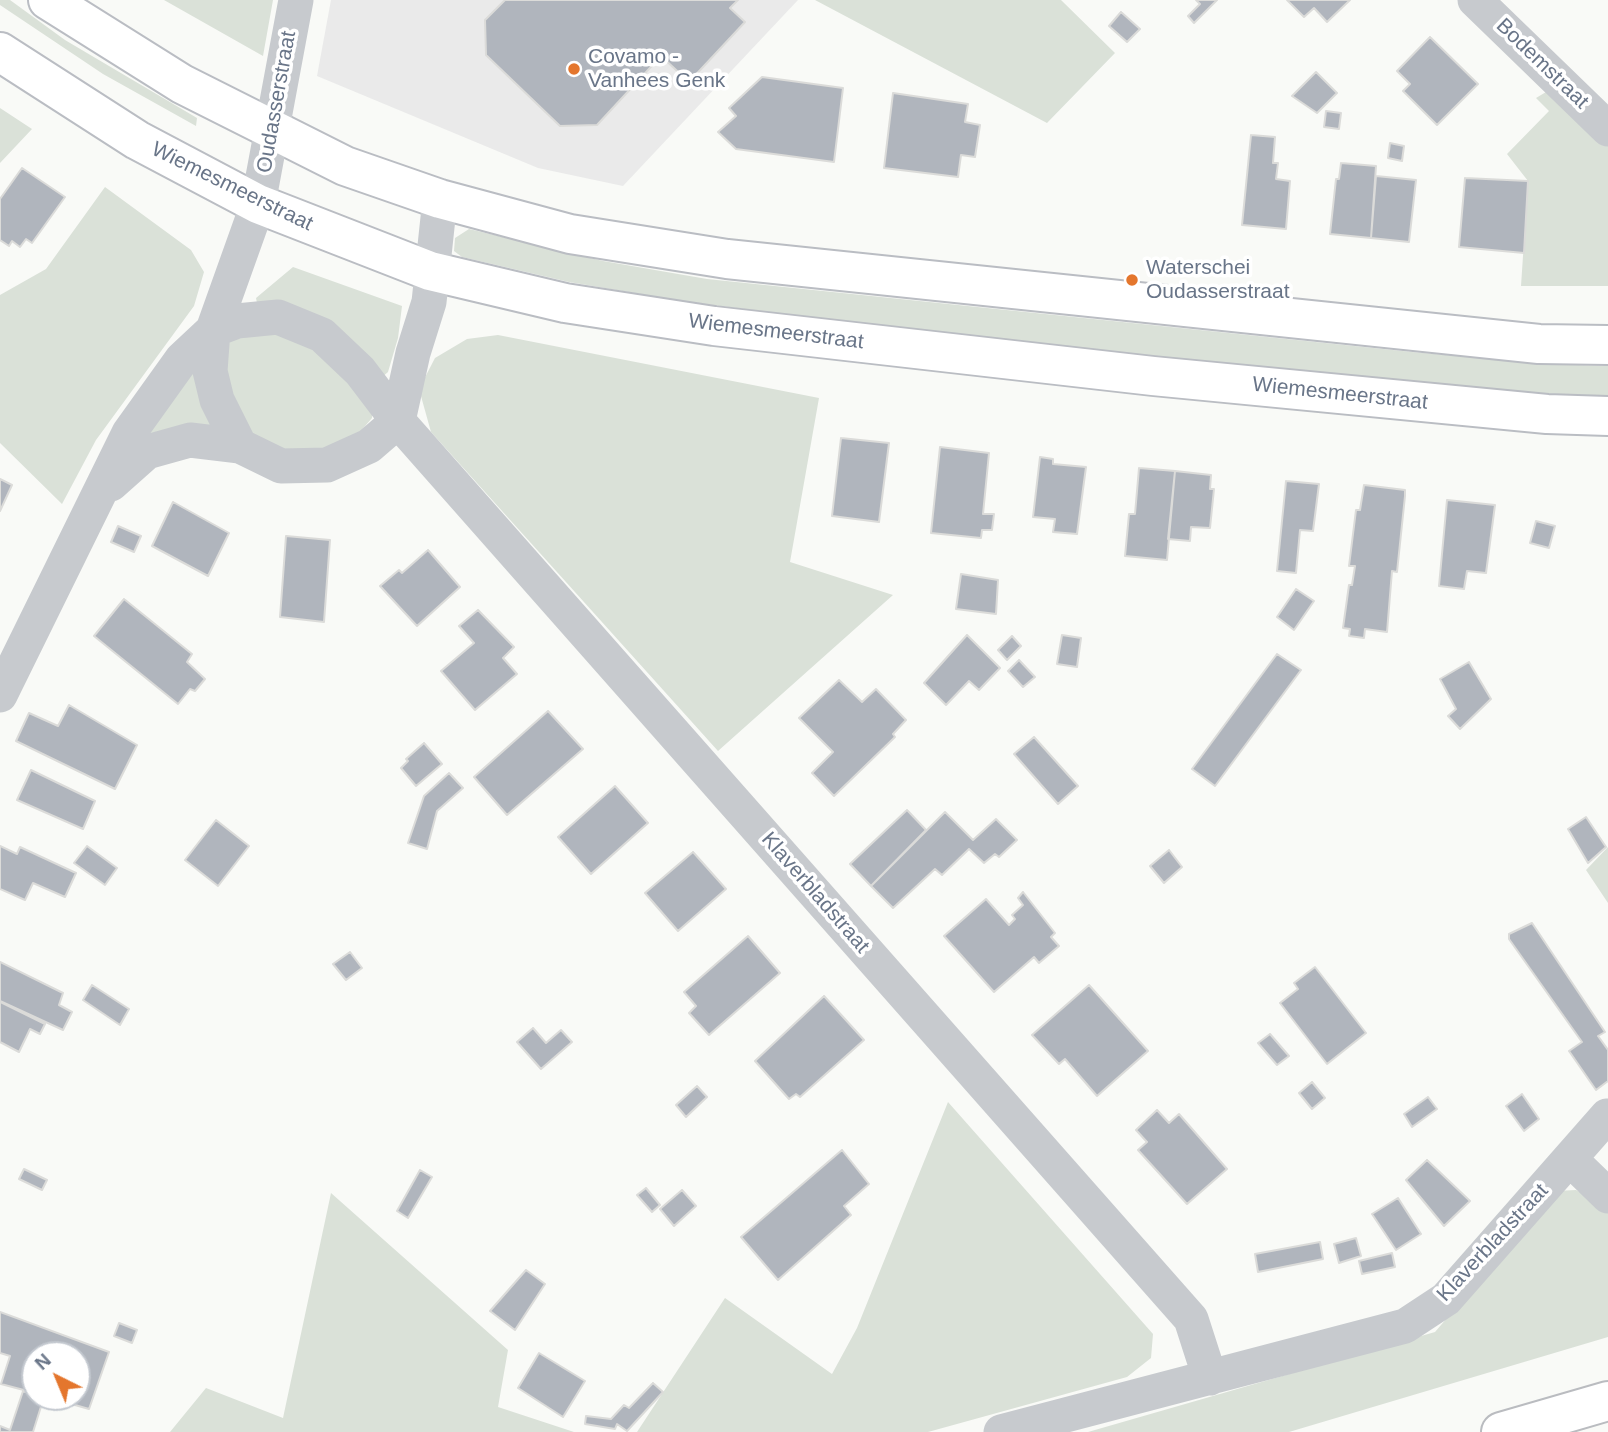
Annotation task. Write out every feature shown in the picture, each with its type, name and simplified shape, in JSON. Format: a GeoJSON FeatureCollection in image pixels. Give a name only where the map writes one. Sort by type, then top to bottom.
{"type":"FeatureCollection","features":[{"type":"Feature","properties":{"kind":"main road"},"geometry":{"type":"LineString","coordinates":[[48,0],[182,84],[345,166],[440,199],[570,234],[727,259],[1539,344],[1608,345]]}},
{"type":"Feature","properties":{"kind":"main road","name":"Wiemesmeerstraat"},"geometry":{"type":"LineString","coordinates":[[0,52],[137,140],[258,205],[430,271],[565,303],[714,326],[1153,376],[1547,414],[1608,416]]}},
{"type":"Feature","properties":{"kind":"main road"},"geometry":{"type":"LineString","coordinates":[[1501,1432],[1608,1401]]}},
{"type":"Feature","properties":{"kind":"street","name":"Oudasserstraat"},"geometry":{"type":"LineString","coordinates":[[0,695],[129,433],[182,359],[212,330],[258,205],[296,0]]}},
{"type":"Feature","properties":{"kind":"street","name":"Bodemstraat"},"geometry":{"type":"LineString","coordinates":[[1475,0],[1608,129]]}},
{"type":"Feature","properties":{"kind":"street"},"geometry":{"type":"LineString","coordinates":[[212,330],[210,371],[217,400],[240,446],[281,466],[327,465],[369,446],[398,421],[413,353],[429,302],[430,271],[440,199]]}},
{"type":"Feature","properties":{"kind":"street","name":"Klaverbladstraat"},"geometry":{"type":"LineString","coordinates":[[212,330],[237,321],[278,317],[322,335],[360,371],[398,421],[1191,1319],[1210,1378]]}},
{"type":"Feature","properties":{"kind":"street","name":"Oudasserstraat"},"geometry":{"type":"LineString","coordinates":[[98,495],[147,452],[190,440],[240,446]]}},
{"type":"Feature","properties":{"kind":"street","name":"Klaverbladstraat"},"geometry":{"type":"LineString","coordinates":[[1001,1432],[1405,1326],[1446,1299],[1607,1116]]}},
{"type":"Feature","properties":{"kind":"street"},"geometry":{"type":"LineString","coordinates":[[1570,1159],[1608,1196]]}},
{"type":"Feature","properties":{"kind":"shaded area"},"geometry":{"type":"Polygon","coordinates":[[[0,0],[10,0],[65,40],[197,118],[196,126],[103,74],[0,5],[0,0]]]}},
{"type":"Feature","properties":{"kind":"shaded area"},"geometry":{"type":"Polygon","coordinates":[[[164,0],[273,0],[263,56],[164,0]]]}},
{"type":"Feature","properties":{"kind":"shaded area"},"geometry":{"type":"Polygon","coordinates":[[[331,0],[798,0],[623,186],[538,168],[317,76],[331,0]]]}},
{"type":"Feature","properties":{"kind":"shaded area"},"geometry":{"type":"Polygon","coordinates":[[[815,0],[1061,0],[1115,53],[1047,123],[815,0]]]}},
{"type":"Feature","properties":{"kind":"shaded area"},"geometry":{"type":"Polygon","coordinates":[[[1551,89],[1608,145],[1608,286],[1521,286],[1528,181],[1507,154],[1549,111],[1536,98],[1551,89]]]}},
{"type":"Feature","properties":{"kind":"shaded area"},"geometry":{"type":"Polygon","coordinates":[[[0,108],[32,129],[0,163],[0,108]]]}},
{"type":"Feature","properties":{"kind":"shaded area"},"geometry":{"type":"Polygon","coordinates":[[[105,187],[191,250],[204,272],[194,306],[96,440],[62,504],[0,443],[0,295],[46,269],[105,187]]]}},
{"type":"Feature","properties":{"kind":"shaded area"},"geometry":{"type":"Polygon","coordinates":[[[469,229],[603,261],[707,279],[1412,352],[1547,364],[1608,366],[1608,398],[1508,392],[1060,348],[688,302],[569,282],[462,257],[454,251],[455,238],[469,229]]]}},
{"type":"Feature","properties":{"kind":"shaded area"},"geometry":{"type":"Polygon","coordinates":[[[293,267],[402,306],[398,338],[388,372],[381,378],[258,308],[256,298],[293,267]]]}},
{"type":"Feature","properties":{"kind":"shaded area"},"geometry":{"type":"Polygon","coordinates":[[[259,331],[299,338],[320,351],[372,405],[372,418],[360,432],[340,447],[277,451],[242,430],[222,398],[225,345],[239,333],[259,331]]]}},
{"type":"Feature","properties":{"kind":"shaded area"},"geometry":{"type":"Polygon","coordinates":[[[498,335],[819,398],[790,562],[893,595],[718,751],[431,432],[419,389],[435,358],[467,339],[498,335]]]}},
{"type":"Feature","properties":{"kind":"shaded area"},"geometry":{"type":"Polygon","coordinates":[[[190,372],[195,373],[213,425],[148,441],[155,415],[190,372]]]}},
{"type":"Feature","properties":{"kind":"shaded area"},"geometry":{"type":"Polygon","coordinates":[[[1608,847],[1608,903],[1586,870],[1608,847]]]}},
{"type":"Feature","properties":{"kind":"shaded area"},"geometry":{"type":"Polygon","coordinates":[[[948,1102],[1153,1334],[1151,1358],[1127,1377],[928,1432],[637,1432],[725,1298],[832,1374],[857,1328],[948,1102]]]}},
{"type":"Feature","properties":{"kind":"shaded area"},"geometry":{"type":"Polygon","coordinates":[[[1576,1190],[1608,1207],[1608,1337],[1289,1432],[1088,1432],[1435,1332],[1556,1191],[1576,1190]]]}},
{"type":"Feature","properties":{"kind":"shaded area"},"geometry":{"type":"Polygon","coordinates":[[[331,1193],[508,1350],[498,1407],[574,1432],[170,1432],[206,1388],[283,1418],[331,1193]]]}},
{"type":"Feature","properties":{"kind":"building","name":"Covamo - Vanhees Genk"},"geometry":{"type":"Polygon","coordinates":[[[505,0],[738,0],[730,8],[745,22],[689,82],[661,56],[597,125],[560,126],[486,55],[485,20],[505,0]]]}},
{"type":"Feature","properties":{"kind":"building"},"geometry":{"type":"Polygon","coordinates":[[[1196,0],[1217,0],[1194,23],[1188,16],[1200,4],[1196,0]]]}},
{"type":"Feature","properties":{"kind":"building"},"geometry":{"type":"Polygon","coordinates":[[[1287,0],[1350,0],[1327,22],[1314,8],[1304,17],[1287,0]]]}},
{"type":"Feature","properties":{"kind":"building"},"geometry":{"type":"Polygon","coordinates":[[[1121,12],[1140,29],[1127,42],[1109,26],[1121,12]]]}},
{"type":"Feature","properties":{"kind":"building"},"geometry":{"type":"Polygon","coordinates":[[[1430,37],[1478,84],[1437,125],[1403,91],[1410,84],[1397,71],[1430,37]]]}},
{"type":"Feature","properties":{"kind":"building"},"geometry":{"type":"Polygon","coordinates":[[[1316,72],[1337,93],[1317,113],[1292,96],[1316,72]]]}},
{"type":"Feature","properties":{"kind":"building"},"geometry":{"type":"Polygon","coordinates":[[[762,77],[843,88],[834,162],[736,149],[718,132],[736,116],[729,108],[762,77]]]}},
{"type":"Feature","properties":{"kind":"building"},"geometry":{"type":"Polygon","coordinates":[[[893,93],[968,104],[965,122],[980,125],[975,157],[961,155],[958,177],[884,168],[893,93]]]}},
{"type":"Feature","properties":{"kind":"building"},"geometry":{"type":"Polygon","coordinates":[[[1326,111],[1341,113],[1339,129],[1324,127],[1326,111]]]}},
{"type":"Feature","properties":{"kind":"building"},"geometry":{"type":"Polygon","coordinates":[[[1251,135],[1275,137],[1273,163],[1278,163],[1276,179],[1290,181],[1286,229],[1242,225],[1251,135]]]}},
{"type":"Feature","properties":{"kind":"building"},"geometry":{"type":"Polygon","coordinates":[[[1390,143],[1404,146],[1402,161],[1388,158],[1390,143]]]}},
{"type":"Feature","properties":{"kind":"building"},"geometry":{"type":"Polygon","coordinates":[[[1341,163],[1376,166],[1371,238],[1330,234],[1336,179],[1339,179],[1341,163]]]}},
{"type":"Feature","properties":{"kind":"building"},"geometry":{"type":"Polygon","coordinates":[[[22,168],[65,197],[32,243],[26,239],[20,247],[12,241],[9,246],[0,240],[0,199],[22,168]]]}},
{"type":"Feature","properties":{"kind":"building"},"geometry":{"type":"Polygon","coordinates":[[[1376,176],[1416,180],[1409,242],[1371,238],[1376,176]]]}},
{"type":"Feature","properties":{"kind":"building"},"geometry":{"type":"Polygon","coordinates":[[[1465,178],[1528,181],[1524,253],[1459,247],[1465,178]]]}},
{"type":"Feature","properties":{"kind":"building"},"geometry":{"type":"Polygon","coordinates":[[[841,438],[889,443],[879,522],[832,516],[841,438]]]}},
{"type":"Feature","properties":{"kind":"building"},"geometry":{"type":"Polygon","coordinates":[[[940,447],[989,453],[983,514],[994,514],[992,530],[982,530],[981,538],[931,533],[940,447]]]}},
{"type":"Feature","properties":{"kind":"building"},"geometry":{"type":"Polygon","coordinates":[[[1040,457],[1053,459],[1053,464],[1086,467],[1077,534],[1053,532],[1055,519],[1033,517],[1040,457]]]}},
{"type":"Feature","properties":{"kind":"building"},"geometry":{"type":"Polygon","coordinates":[[[1139,468],[1175,471],[1167,560],[1125,556],[1129,514],[1135,514],[1139,468]]]}},
{"type":"Feature","properties":{"kind":"building"},"geometry":{"type":"Polygon","coordinates":[[[1175,471],[1211,475],[1210,489],[1214,489],[1210,528],[1191,527],[1190,541],[1168,539],[1175,471]]]}},
{"type":"Feature","properties":{"kind":"building"},"geometry":{"type":"Polygon","coordinates":[[[0,479],[12,485],[0,511],[0,479]]]}},
{"type":"Feature","properties":{"kind":"building"},"geometry":{"type":"Polygon","coordinates":[[[1286,481],[1319,484],[1313,531],[1300,530],[1296,573],[1277,571],[1286,481]]]}},
{"type":"Feature","properties":{"kind":"building"},"geometry":{"type":"Polygon","coordinates":[[[1364,485],[1405,490],[1405,496],[1397,572],[1392,571],[1387,632],[1365,629],[1364,638],[1349,636],[1350,629],[1343,628],[1349,585],[1352,585],[1355,566],[1349,566],[1356,510],[1360,510],[1364,485]]]}},
{"type":"Feature","properties":{"kind":"building"},"geometry":{"type":"Polygon","coordinates":[[[1447,500],[1495,505],[1486,573],[1467,571],[1464,589],[1439,586],[1447,500]]]}},
{"type":"Feature","properties":{"kind":"building"},"geometry":{"type":"Polygon","coordinates":[[[173,502],[229,533],[208,576],[152,546],[173,502]]]}},
{"type":"Feature","properties":{"kind":"building"},"geometry":{"type":"Polygon","coordinates":[[[1536,521],[1555,526],[1549,548],[1530,543],[1536,521]]]}},
{"type":"Feature","properties":{"kind":"building"},"geometry":{"type":"Polygon","coordinates":[[[118,526],[141,536],[134,552],[111,542],[118,526]]]}},
{"type":"Feature","properties":{"kind":"building"},"geometry":{"type":"Polygon","coordinates":[[[286,536],[330,540],[324,622],[280,617],[286,536]]]}},
{"type":"Feature","properties":{"kind":"building"},"geometry":{"type":"Polygon","coordinates":[[[428,550],[460,587],[417,626],[380,586],[399,570],[402,573],[428,550]]]}},
{"type":"Feature","properties":{"kind":"building"},"geometry":{"type":"Polygon","coordinates":[[[961,574],[998,580],[996,614],[956,609],[961,574]]]}},
{"type":"Feature","properties":{"kind":"building"},"geometry":{"type":"Polygon","coordinates":[[[1296,589],[1314,601],[1294,630],[1277,617],[1296,589]]]}},
{"type":"Feature","properties":{"kind":"building"},"geometry":{"type":"Polygon","coordinates":[[[124,599],[192,654],[187,662],[205,679],[195,691],[190,689],[178,704],[94,636],[124,599]]]}},
{"type":"Feature","properties":{"kind":"building"},"geometry":{"type":"Polygon","coordinates":[[[478,610],[514,647],[503,658],[517,674],[475,710],[441,671],[474,643],[459,626],[478,610]]]}},
{"type":"Feature","properties":{"kind":"building"},"geometry":{"type":"Polygon","coordinates":[[[967,635],[1000,668],[979,690],[969,681],[946,705],[924,683],[967,635]]]}},
{"type":"Feature","properties":{"kind":"building"},"geometry":{"type":"Polygon","coordinates":[[[1062,635],[1081,638],[1077,667],[1057,664],[1062,635]]]}},
{"type":"Feature","properties":{"kind":"building"},"geometry":{"type":"Polygon","coordinates":[[[1012,636],[1021,646],[1007,660],[998,650],[1012,636]]]}},
{"type":"Feature","properties":{"kind":"building"},"geometry":{"type":"Polygon","coordinates":[[[1277,654],[1301,670],[1215,786],[1192,769],[1277,654]]]}},
{"type":"Feature","properties":{"kind":"building"},"geometry":{"type":"Polygon","coordinates":[[[1019,660],[1035,677],[1023,687],[1008,671],[1019,660]]]}},
{"type":"Feature","properties":{"kind":"building"},"geometry":{"type":"Polygon","coordinates":[[[1469,662],[1491,699],[1460,729],[1448,716],[1456,709],[1440,679],[1469,662]]]}},
{"type":"Feature","properties":{"kind":"building"},"geometry":{"type":"Polygon","coordinates":[[[839,680],[862,702],[876,689],[906,720],[893,734],[895,737],[834,796],[812,773],[833,752],[799,718],[839,680]]]}},
{"type":"Feature","properties":{"kind":"building"},"geometry":{"type":"Polygon","coordinates":[[[69,705],[137,745],[115,789],[16,741],[29,713],[58,726],[69,705]]]}},
{"type":"Feature","properties":{"kind":"building"},"geometry":{"type":"Polygon","coordinates":[[[548,711],[583,749],[507,815],[474,777],[548,711]]]}},
{"type":"Feature","properties":{"kind":"building"},"geometry":{"type":"Polygon","coordinates":[[[1034,737],[1078,786],[1058,804],[1014,754],[1034,737]]]}},
{"type":"Feature","properties":{"kind":"building"},"geometry":{"type":"Polygon","coordinates":[[[424,743],[442,764],[416,786],[401,768],[408,761],[406,759],[424,743]]]}},
{"type":"Feature","properties":{"kind":"building"},"geometry":{"type":"Polygon","coordinates":[[[31,770],[95,801],[83,829],[17,800],[31,770]]]}},
{"type":"Feature","properties":{"kind":"building"},"geometry":{"type":"Polygon","coordinates":[[[449,773],[463,788],[437,811],[427,849],[408,843],[424,796],[449,773]]]}},
{"type":"Feature","properties":{"kind":"building"},"geometry":{"type":"Polygon","coordinates":[[[615,786],[648,823],[591,874],[558,837],[615,786]]]}},
{"type":"Feature","properties":{"kind":"building"},"geometry":{"type":"Polygon","coordinates":[[[907,810],[926,830],[871,886],[850,864],[907,810]]]}},
{"type":"Feature","properties":{"kind":"building"},"geometry":{"type":"Polygon","coordinates":[[[945,812],[973,840],[996,819],[1017,840],[999,857],[995,854],[984,863],[969,849],[942,875],[935,869],[893,908],[871,886],[945,812]]]}},
{"type":"Feature","properties":{"kind":"building"},"geometry":{"type":"Polygon","coordinates":[[[1586,817],[1606,847],[1588,863],[1568,829],[1586,817]]]}},
{"type":"Feature","properties":{"kind":"building"},"geometry":{"type":"Polygon","coordinates":[[[216,820],[249,846],[218,886],[185,860],[216,820]]]}},
{"type":"Feature","properties":{"kind":"building"},"geometry":{"type":"Polygon","coordinates":[[[0,846],[17,854],[20,847],[76,873],[65,897],[33,883],[25,900],[0,889],[0,846]]]}},
{"type":"Feature","properties":{"kind":"building"},"geometry":{"type":"Polygon","coordinates":[[[87,846],[117,868],[105,885],[74,863],[87,846]]]}},
{"type":"Feature","properties":{"kind":"building"},"geometry":{"type":"Polygon","coordinates":[[[1169,850],[1182,867],[1164,883],[1150,866],[1169,850]]]}},
{"type":"Feature","properties":{"kind":"building"},"geometry":{"type":"Polygon","coordinates":[[[693,852],[726,889],[678,931],[645,893],[693,852]]]}},
{"type":"Feature","properties":{"kind":"building"},"geometry":{"type":"Polygon","coordinates":[[[1023,892],[1055,933],[1051,937],[1059,946],[1039,963],[1034,957],[994,992],[944,936],[986,899],[1009,925],[1015,919],[1012,915],[1023,905],[1018,898],[1023,892]]]}},
{"type":"Feature","properties":{"kind":"building"},"geometry":{"type":"Polygon","coordinates":[[[1532,923],[1605,1032],[1598,1036],[1608,1050],[1608,1081],[1596,1090],[1569,1051],[1582,1042],[1509,939],[1509,934],[1532,923]]]}},
{"type":"Feature","properties":{"kind":"building"},"geometry":{"type":"Polygon","coordinates":[[[748,936],[780,973],[709,1035],[689,1013],[696,1006],[684,992],[748,936]]]}},
{"type":"Feature","properties":{"kind":"building"},"geometry":{"type":"Polygon","coordinates":[[[350,952],[362,968],[346,980],[333,964],[350,952]]]}},
{"type":"Feature","properties":{"kind":"building"},"geometry":{"type":"Polygon","coordinates":[[[0,962],[63,993],[59,1005],[72,1012],[63,1030],[0,1001],[0,962]]]}},
{"type":"Feature","properties":{"kind":"building"},"geometry":{"type":"Polygon","coordinates":[[[1315,967],[1366,1033],[1327,1064],[1280,1003],[1298,989],[1294,983],[1315,967]]]}},
{"type":"Feature","properties":{"kind":"building"},"geometry":{"type":"Polygon","coordinates":[[[92,985],[129,1009],[120,1025],[83,1000],[92,985]]]}},
{"type":"Feature","properties":{"kind":"building"},"geometry":{"type":"Polygon","coordinates":[[[1089,985],[1148,1051],[1097,1096],[1065,1059],[1059,1064],[1032,1035],[1089,985]]]}},
{"type":"Feature","properties":{"kind":"building"},"geometry":{"type":"Polygon","coordinates":[[[824,996],[864,1040],[800,1097],[796,1094],[789,1099],[755,1061],[824,996]]]}},
{"type":"Feature","properties":{"kind":"building"},"geometry":{"type":"Polygon","coordinates":[[[0,1002],[45,1024],[40,1034],[30,1029],[19,1052],[0,1042],[0,1002]]]}},
{"type":"Feature","properties":{"kind":"building"},"geometry":{"type":"Polygon","coordinates":[[[533,1028],[546,1043],[561,1030],[572,1042],[541,1069],[517,1042],[533,1028]]]}},
{"type":"Feature","properties":{"kind":"building"},"geometry":{"type":"Polygon","coordinates":[[[1270,1034],[1289,1056],[1277,1065],[1258,1043],[1270,1034]]]}},
{"type":"Feature","properties":{"kind":"building"},"geometry":{"type":"Polygon","coordinates":[[[1312,1082],[1325,1098],[1312,1109],[1299,1093],[1312,1082]]]}},
{"type":"Feature","properties":{"kind":"building"},"geometry":{"type":"Polygon","coordinates":[[[697,1086],[707,1097],[686,1117],[676,1105],[697,1086]]]}},
{"type":"Feature","properties":{"kind":"building"},"geometry":{"type":"Polygon","coordinates":[[[1522,1094],[1539,1119],[1524,1131],[1506,1106],[1522,1094]]]}},
{"type":"Feature","properties":{"kind":"building"},"geometry":{"type":"Polygon","coordinates":[[[1428,1097],[1437,1109],[1412,1127],[1404,1114],[1428,1097]]]}},
{"type":"Feature","properties":{"kind":"building"},"geometry":{"type":"Polygon","coordinates":[[[1157,1110],[1169,1123],[1179,1114],[1227,1169],[1187,1204],[1138,1150],[1147,1142],[1136,1130],[1157,1110]]]}},
{"type":"Feature","properties":{"kind":"building"},"geometry":{"type":"Polygon","coordinates":[[[842,1150],[869,1184],[844,1206],[851,1215],[778,1280],[741,1237],[842,1150]]]}},
{"type":"Feature","properties":{"kind":"building"},"geometry":{"type":"Polygon","coordinates":[[[1427,1160],[1470,1201],[1444,1226],[1406,1180],[1427,1160]]]}},
{"type":"Feature","properties":{"kind":"building"},"geometry":{"type":"Polygon","coordinates":[[[24,1169],[47,1180],[42,1190],[19,1179],[24,1169]]]}},
{"type":"Feature","properties":{"kind":"building"},"geometry":{"type":"Polygon","coordinates":[[[420,1170],[432,1177],[408,1218],[397,1211],[420,1170]]]}},
{"type":"Feature","properties":{"kind":"building"},"geometry":{"type":"Polygon","coordinates":[[[646,1188],[660,1205],[652,1212],[637,1195],[646,1188]]]}},
{"type":"Feature","properties":{"kind":"building"},"geometry":{"type":"Polygon","coordinates":[[[682,1190],[696,1206],[674,1226],[660,1209],[682,1190]]]}},
{"type":"Feature","properties":{"kind":"building"},"geometry":{"type":"Polygon","coordinates":[[[1398,1198],[1421,1234],[1396,1250],[1372,1214],[1398,1198]]]}},
{"type":"Feature","properties":{"kind":"building"},"geometry":{"type":"Polygon","coordinates":[[[1356,1238],[1361,1256],[1339,1263],[1334,1244],[1356,1238]]]}},
{"type":"Feature","properties":{"kind":"building"},"geometry":{"type":"Polygon","coordinates":[[[1320,1242],[1323,1259],[1258,1272],[1255,1254],[1320,1242]]]}},
{"type":"Feature","properties":{"kind":"building"},"geometry":{"type":"Polygon","coordinates":[[[1392,1253],[1395,1267],[1362,1274],[1359,1261],[1392,1253]]]}},
{"type":"Feature","properties":{"kind":"building"},"geometry":{"type":"Polygon","coordinates":[[[526,1270],[545,1284],[515,1330],[490,1311],[526,1270]]]}},
{"type":"Feature","properties":{"kind":"building"},"geometry":{"type":"Polygon","coordinates":[[[0,1312],[79,1341],[21,1341],[21,1389],[1,1384],[10,1356],[0,1353],[0,1312]]]}},
{"type":"Feature","properties":{"kind":"building"},"geometry":{"type":"Polygon","coordinates":[[[119,1323],[137,1330],[132,1343],[114,1336],[119,1323]]]}},
{"type":"Feature","properties":{"kind":"building"},"geometry":{"type":"Polygon","coordinates":[[[91,1345],[109,1352],[91,1403],[91,1345]]]}},
{"type":"Feature","properties":{"kind":"building"},"geometry":{"type":"Polygon","coordinates":[[[539,1353],[585,1381],[563,1417],[518,1388],[539,1353]]]}},
{"type":"Feature","properties":{"kind":"building"},"geometry":{"type":"Polygon","coordinates":[[[653,1383],[663,1392],[627,1431],[617,1424],[615,1429],[585,1424],[586,1416],[611,1419],[624,1405],[629,1408],[653,1383]]]}},
{"type":"Feature","properties":{"kind":"building"},"geometry":{"type":"Polygon","coordinates":[[[21,1397],[21,1411],[40,1411],[33,1432],[0,1432],[0,1426],[10,1430],[21,1397]]]}},
{"type":"Feature","properties":{"kind":"place","name":"Covamo - Vanhees Genk"},"geometry":{"type":"Point","coordinates":[574,69]}},
{"type":"Feature","properties":{"kind":"place","name":"Waterschei Oudasserstraat"},"geometry":{"type":"Point","coordinates":[1132,280]}}]}
